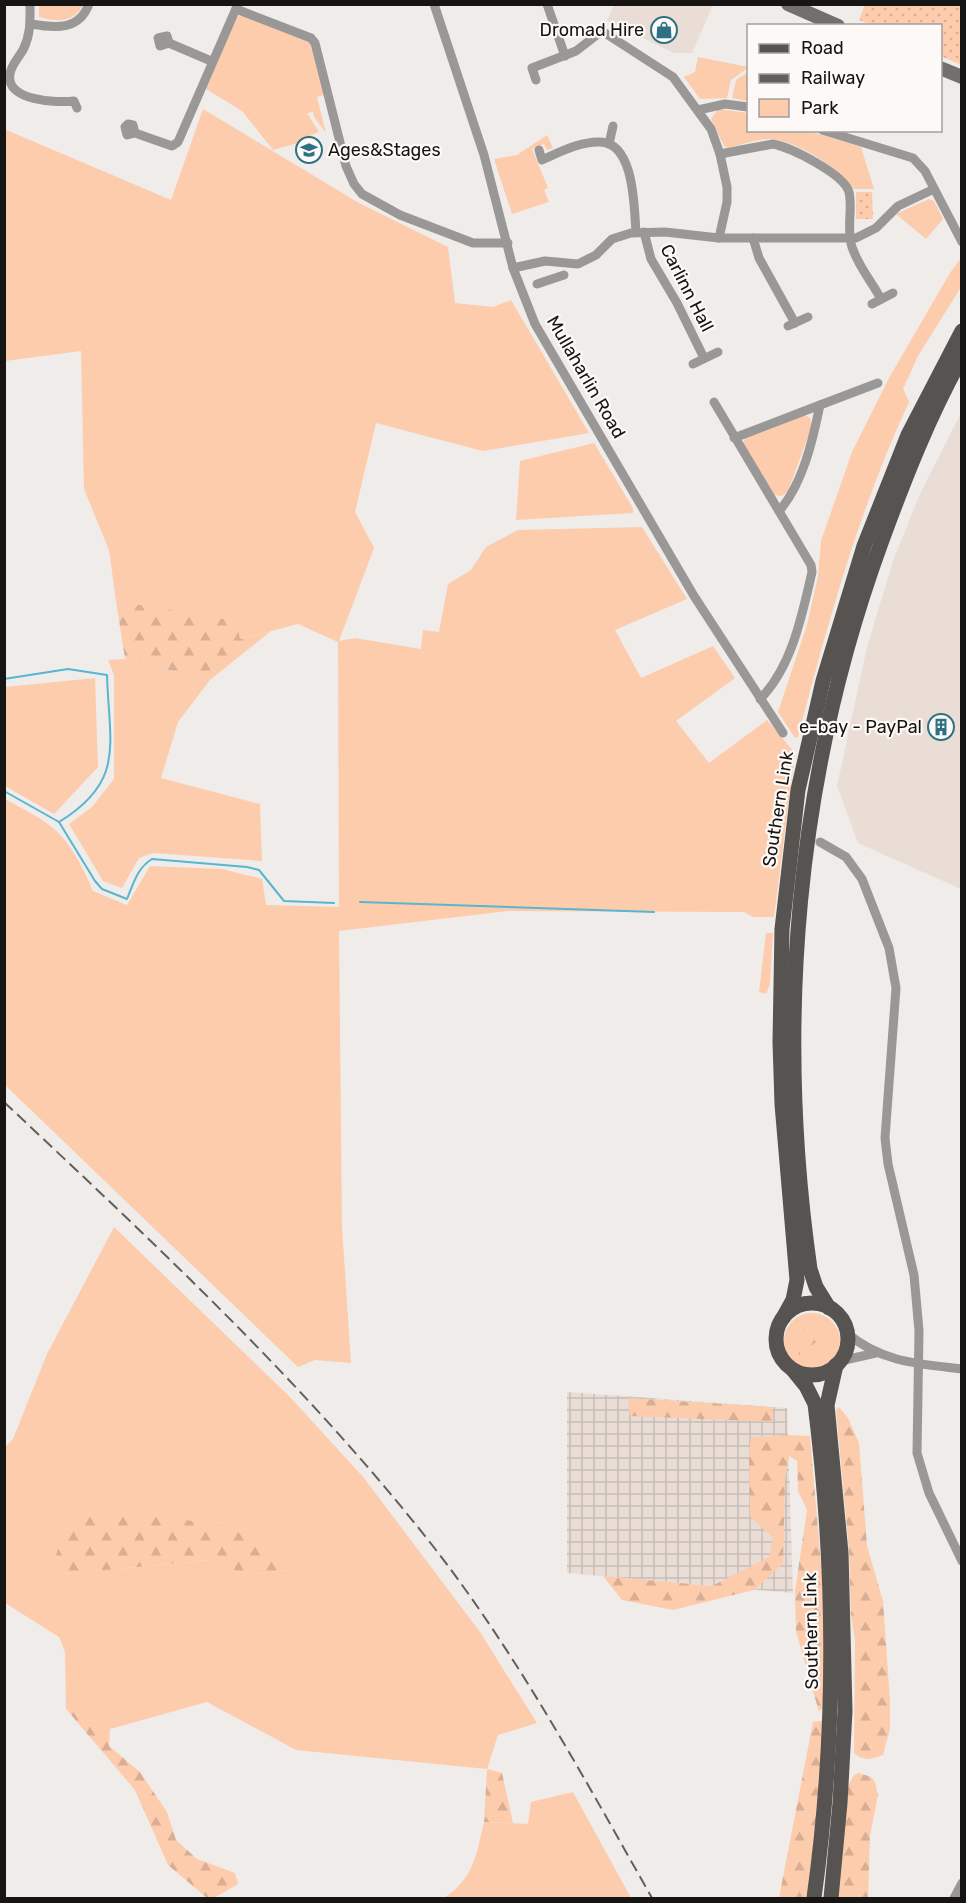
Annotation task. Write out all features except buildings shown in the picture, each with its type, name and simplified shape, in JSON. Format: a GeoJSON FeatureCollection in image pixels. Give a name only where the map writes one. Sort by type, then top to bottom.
{"type":"FeatureCollection","features":[{"type":"Feature","properties":{"kind":"main road"},"geometry":{"type":"LineString","coordinates":[[788,4],[833,24]]}},
{"type":"Feature","properties":{"kind":"main road"},"geometry":{"type":"LineString","coordinates":[[942,69],[962,77]]}},
{"type":"Feature","properties":{"kind":"main road","name":"Southern Link"},"geometry":{"type":"LineString","coordinates":[[783,1318],[793,1300],[797,1280],[782,1104],[780,1042],[782,929],[798,790],[823,681],[864,546],[908,435],[962,331]]}},
{"type":"Feature","properties":{"kind":"main road","name":"Southern Link"},"geometry":{"type":"LineString","coordinates":[[828,1308],[816,1287],[810,1269],[793,1081],[794,984],[805,853],[818,766],[835,687],[868,575],[911,464],[962,357]]}},
{"type":"Feature","properties":{"kind":"main road"},"geometry":{"type":"LineString","coordinates":[[819,1304],[841,1318],[847,1333],[845,1352],[838,1363],[816,1375],[793,1370],[781,1357],[777,1346],[776,1334],[783,1318],[799,1306],[819,1304]]}},
{"type":"Feature","properties":{"kind":"main road","name":"Southern Link"},"geometry":{"type":"LineString","coordinates":[[831,1899],[840,1803],[845,1711],[841,1553],[827,1405],[838,1363]]}},
{"type":"Feature","properties":{"kind":"main road","name":"Southern Link"},"geometry":{"type":"LineString","coordinates":[[793,1370],[806,1386],[815,1404],[830,1576],[832,1715],[814,1899]]}},
{"type":"Feature","properties":{"kind":"street"},"geometry":{"type":"LineString","coordinates":[[30,4],[31,24],[24,48],[10,73],[14,88],[40,100],[74,101],[77,108]]}},
{"type":"Feature","properties":{"kind":"street"},"geometry":{"type":"LineString","coordinates":[[31,24],[70,26],[86,14],[89,4]]}},
{"type":"Feature","properties":{"kind":"street","name":"Mullaharlin Road"},"geometry":{"type":"LineString","coordinates":[[434,4],[484,155],[513,268],[535,324],[694,596],[783,733]]}},
{"type":"Feature","properties":{"kind":"street"},"geometry":{"type":"LineString","coordinates":[[547,4],[565,56]]}},
{"type":"Feature","properties":{"kind":"street"},"geometry":{"type":"LineString","coordinates":[[135,133],[172,146],[178,142],[237,7],[310,38],[315,43],[346,166],[354,184],[362,194],[400,215],[473,243],[508,243]]}},
{"type":"Feature","properties":{"kind":"street"},"geometry":{"type":"LineString","coordinates":[[536,80],[532,68],[576,51],[598,34],[611,35],[673,77],[711,129],[720,154],[727,202],[719,238]]}},
{"type":"Feature","properties":{"kind":"street"},"geometry":{"type":"LineString","coordinates":[[169,43],[211,62]]}},
{"type":"Feature","properties":{"kind":"street"},"geometry":{"type":"LineString","coordinates":[[699,110],[725,104],[747,107]]}},
{"type":"Feature","properties":{"kind":"street"},"geometry":{"type":"LineString","coordinates":[[539,150],[542,160],[588,144],[609,144],[613,126]]}},
{"type":"Feature","properties":{"kind":"street"},"geometry":{"type":"LineString","coordinates":[[828,132],[913,158],[921,166],[962,242]]}},
{"type":"Feature","properties":{"kind":"street","name":"Carlinn Hall"},"geometry":{"type":"LineString","coordinates":[[609,144],[622,157],[631,179],[640,232],[651,259],[677,303],[704,358]]}},
{"type":"Feature","properties":{"kind":"street"},"geometry":{"type":"LineString","coordinates":[[720,154],[773,144],[791,149],[825,170],[849,191],[850,239],[857,260],[881,299]]}},
{"type":"Feature","properties":{"kind":"street","name":"Carlinn Hall"},"geometry":{"type":"LineString","coordinates":[[513,268],[542,261],[578,264],[596,255],[612,239],[640,232],[719,238],[850,239],[869,232],[893,209],[934,189]]}},
{"type":"Feature","properties":{"kind":"street"},"geometry":{"type":"LineString","coordinates":[[753,238],[759,258],[791,325],[808,317]]}},
{"type":"Feature","properties":{"kind":"street"},"geometry":{"type":"LineString","coordinates":[[542,261],[548,280]]}},
{"type":"Feature","properties":{"kind":"street"},"geometry":{"type":"LineString","coordinates":[[537,284],[564,275]]}},
{"type":"Feature","properties":{"kind":"street"},"geometry":{"type":"LineString","coordinates":[[872,304],[893,293]]}},
{"type":"Feature","properties":{"kind":"street","name":"Carlinn Hall"},"geometry":{"type":"LineString","coordinates":[[693,364],[718,351]]}},
{"type":"Feature","properties":{"kind":"street"},"geometry":{"type":"LineString","coordinates":[[734,438],[878,383]]}},
{"type":"Feature","properties":{"kind":"street"},"geometry":{"type":"LineString","coordinates":[[863,389],[867,400]]}},
{"type":"Feature","properties":{"kind":"street"},"geometry":{"type":"LineString","coordinates":[[714,402],[779,512],[805,551],[812,572],[798,628],[779,677],[760,699]]}},
{"type":"Feature","properties":{"kind":"street"},"geometry":{"type":"LineString","coordinates":[[779,512],[786,504],[804,462],[820,405]]}},
{"type":"Feature","properties":{"kind":"street"},"geometry":{"type":"LineString","coordinates":[[820,842],[835,849],[855,866],[889,948],[894,967],[896,988],[885,1138],[888,1164],[914,1275],[919,1364],[916,1453],[929,1493],[962,1561]]}},
{"type":"Feature","properties":{"kind":"street"},"geometry":{"type":"LineString","coordinates":[[847,1333],[876,1353],[919,1364],[962,1370]]}},
{"type":"Feature","properties":{"kind":"street"},"geometry":{"type":"LineString","coordinates":[[838,1363],[876,1353]]}},
{"type":"Feature","properties":{"kind":"street"},"geometry":{"type":"LineString","coordinates":[[954,1899],[962,1883]]}},
{"type":"Feature","properties":{"kind":"shaded area","name":"Dromad Hire"},"geometry":{"type":"Polygon","coordinates":[[[614,4],[713,5],[692,53],[674,53],[607,21],[614,4]]]}},
{"type":"Feature","properties":{"kind":"shaded area"},"geometry":{"type":"Polygon","coordinates":[[[961,413],[961,889],[858,843],[837,786],[867,647],[894,558],[920,494],[961,413]]]}},
{"type":"Feature","properties":{"kind":"shaded area"},"geometry":{"type":"Polygon","coordinates":[[[567,1392],[787,1408],[793,1593],[567,1573],[567,1392]]]}},
{"type":"Feature","properties":{"kind":"green space"},"geometry":{"type":"Polygon","coordinates":[[[39,5],[83,5],[70,18],[52,20],[39,17],[39,5]]]}},
{"type":"Feature","properties":{"kind":"green space"},"geometry":{"type":"Polygon","coordinates":[[[865,5],[961,5],[961,65],[942,56],[942,24],[869,24],[859,20],[865,5]]]}},
{"type":"Feature","properties":{"kind":"green space"},"geometry":{"type":"Polygon","coordinates":[[[240,15],[304,38],[311,44],[324,95],[317,97],[326,133],[313,112],[307,113],[319,132],[311,135],[312,139],[273,150],[242,111],[206,89],[235,19],[240,15]]]}},
{"type":"Feature","properties":{"kind":"green space"},"geometry":{"type":"Polygon","coordinates":[[[698,57],[747,67],[731,80],[727,98],[700,99],[684,77],[695,72],[698,57]]]}},
{"type":"Feature","properties":{"kind":"green space"},"geometry":{"type":"Polygon","coordinates":[[[747,73],[746,101],[732,98],[736,80],[747,73]]]}},
{"type":"Feature","properties":{"kind":"green space"},"geometry":{"type":"Polygon","coordinates":[[[203,109],[359,203],[448,247],[455,303],[493,307],[511,300],[589,433],[483,451],[376,423],[355,512],[374,548],[339,641],[355,638],[421,649],[423,630],[439,632],[448,584],[471,570],[486,547],[518,530],[642,527],[687,599],[615,630],[641,678],[713,646],[735,678],[676,721],[709,763],[767,720],[795,753],[774,917],[753,917],[744,912],[508,911],[339,931],[342,1227],[351,1363],[315,1360],[298,1367],[5,1085],[5,799],[39,818],[63,838],[75,855],[93,891],[127,905],[150,866],[222,869],[262,879],[266,905],[339,907],[338,642],[298,624],[240,639],[235,621],[116,601],[109,550],[84,489],[81,351],[5,361],[4,129],[171,200],[203,109]]]}},
{"type":"Feature","properties":{"kind":"green space"},"geometry":{"type":"Polygon","coordinates":[[[718,109],[747,113],[747,132],[812,132],[861,147],[874,189],[853,189],[828,164],[792,144],[765,139],[728,148],[724,146],[711,119],[718,109]]]}},
{"type":"Feature","properties":{"kind":"green space"},"geometry":{"type":"Polygon","coordinates":[[[547,135],[553,148],[547,150],[544,144],[532,149],[548,188],[544,190],[549,202],[512,214],[494,159],[517,155],[547,135]]]}},
{"type":"Feature","properties":{"kind":"green space"},"geometry":{"type":"Polygon","coordinates":[[[856,192],[872,192],[873,219],[856,219],[856,192]]]}},
{"type":"Feature","properties":{"kind":"green space"},"geometry":{"type":"Polygon","coordinates":[[[929,199],[934,201],[943,219],[926,239],[896,214],[929,199]]]}},
{"type":"Feature","properties":{"kind":"green space"},"geometry":{"type":"Polygon","coordinates":[[[961,258],[961,287],[918,356],[903,389],[909,402],[875,483],[846,566],[798,737],[795,738],[778,712],[807,625],[818,576],[821,541],[852,452],[889,378],[961,258]]]}},
{"type":"Feature","properties":{"kind":"green space"},"geometry":{"type":"Polygon","coordinates":[[[805,415],[810,418],[812,426],[788,491],[782,496],[774,495],[743,444],[745,438],[805,415]]]}},
{"type":"Feature","properties":{"kind":"green space"},"geometry":{"type":"Polygon","coordinates":[[[594,443],[633,508],[633,513],[516,520],[520,461],[594,443]]]}},
{"type":"Feature","properties":{"kind":"green space"},"geometry":{"type":"Polygon","coordinates":[[[116,601],[236,621],[240,639],[271,631],[210,680],[125,659],[116,601]]]}},
{"type":"Feature","properties":{"kind":"green space"},"geometry":{"type":"Polygon","coordinates":[[[125,659],[210,680],[178,722],[161,778],[260,804],[262,861],[153,853],[139,858],[122,888],[103,881],[69,824],[92,807],[114,779],[114,675],[108,660],[125,659]]]}},
{"type":"Feature","properties":{"kind":"green space"},"geometry":{"type":"Polygon","coordinates":[[[95,678],[98,767],[54,814],[5,786],[5,687],[95,678]]]}},
{"type":"Feature","properties":{"kind":"green space"},"geometry":{"type":"Polygon","coordinates":[[[766,933],[773,933],[770,984],[766,994],[759,992],[766,933]]]}},
{"type":"Feature","properties":{"kind":"green space"},"geometry":{"type":"Polygon","coordinates":[[[114,1227],[290,1397],[364,1478],[480,1632],[537,1723],[498,1735],[487,1769],[296,1750],[207,1702],[110,1729],[66,1709],[65,1652],[59,1637],[5,1603],[5,1447],[13,1439],[47,1354],[114,1227]],[[89,1511],[63,1574],[212,1560],[246,1575],[287,1570],[89,1511]]]}},
{"type":"Feature","properties":{"kind":"green space"},"geometry":{"type":"Polygon","coordinates":[[[812,1313],[823,1315],[832,1321],[838,1330],[840,1341],[838,1352],[832,1361],[823,1367],[812,1369],[801,1367],[792,1361],[786,1352],[784,1341],[786,1330],[792,1321],[801,1315],[812,1313]]]}},
{"type":"Feature","properties":{"kind":"green space"},"geometry":{"type":"Polygon","coordinates":[[[806,1327],[816,1342],[799,1355],[798,1340],[806,1327]]]}},
{"type":"Feature","properties":{"kind":"green space"},"geometry":{"type":"Polygon","coordinates":[[[628,1398],[772,1407],[773,1422],[630,1416],[628,1398]]]}},
{"type":"Feature","properties":{"kind":"green space"},"geometry":{"type":"Polygon","coordinates":[[[839,1407],[848,1418],[859,1443],[867,1546],[883,1601],[890,1729],[883,1755],[871,1759],[854,1753],[855,1640],[851,1616],[849,1551],[836,1410],[839,1407]]]}},
{"type":"Feature","properties":{"kind":"green space"},"geometry":{"type":"Polygon","coordinates":[[[810,1436],[828,1646],[822,1708],[819,1712],[796,1631],[795,1591],[807,1510],[798,1491],[797,1461],[789,1456],[785,1479],[783,1564],[754,1590],[673,1610],[622,1600],[603,1576],[712,1586],[769,1557],[773,1538],[750,1516],[751,1437],[810,1436]]]}},
{"type":"Feature","properties":{"kind":"green space"},"geometry":{"type":"Polygon","coordinates":[[[89,1511],[131,1511],[228,1527],[287,1559],[287,1570],[246,1575],[211,1560],[64,1574],[55,1558],[69,1518],[89,1511]]]}},
{"type":"Feature","properties":{"kind":"green space"},"geometry":{"type":"Polygon","coordinates":[[[66,1709],[110,1729],[109,1746],[140,1772],[167,1812],[176,1840],[197,1859],[235,1873],[238,1884],[214,1898],[207,1898],[168,1865],[135,1790],[66,1709]]]}},
{"type":"Feature","properties":{"kind":"green space"},"geometry":{"type":"Polygon","coordinates":[[[826,1720],[810,1898],[779,1898],[813,1722],[826,1720]]]}},
{"type":"Feature","properties":{"kind":"green space"},"geometry":{"type":"Polygon","coordinates":[[[487,1769],[502,1773],[513,1823],[484,1822],[487,1769]]]}},
{"type":"Feature","properties":{"kind":"green space"},"geometry":{"type":"Polygon","coordinates":[[[859,1773],[871,1777],[875,1782],[878,1795],[870,1836],[868,1898],[838,1898],[848,1786],[854,1775],[859,1773]]]}},
{"type":"Feature","properties":{"kind":"green space"},"geometry":{"type":"Polygon","coordinates":[[[573,1792],[631,1898],[444,1898],[468,1874],[476,1856],[484,1822],[528,1824],[531,1802],[573,1792]]]}},
{"type":"Feature","properties":{"kind":"waterway"},"geometry":{"type":"LineString","coordinates":[[4,679],[68,669],[107,675],[110,741],[109,759],[104,776],[95,791],[80,807],[59,822]]}},
{"type":"Feature","properties":{"kind":"waterway"},"geometry":{"type":"LineString","coordinates":[[4,791],[59,822],[102,889],[127,899],[140,871],[152,859],[247,867],[259,870],[284,901],[334,903]]}},
{"type":"Feature","properties":{"kind":"waterway"},"geometry":{"type":"LineString","coordinates":[[360,902],[654,912]]}},
{"type":"Feature","properties":{"kind":"railway"},"geometry":{"type":"LineString","coordinates":[[4,1102],[229,1318],[336,1431],[436,1550],[467,1591],[524,1677],[652,1898]]}},
{"type":"Feature","properties":{"kind":"place","name":"Dromad Hire"},"geometry":{"type":"Point","coordinates":[664,30]}},
{"type":"Feature","properties":{"kind":"place","name":"Ages&Stages"},"geometry":{"type":"Point","coordinates":[309,150]}},
{"type":"Feature","properties":{"kind":"place","name":"e-bay - PayPal"},"geometry":{"type":"Point","coordinates":[941,727]}}]}
